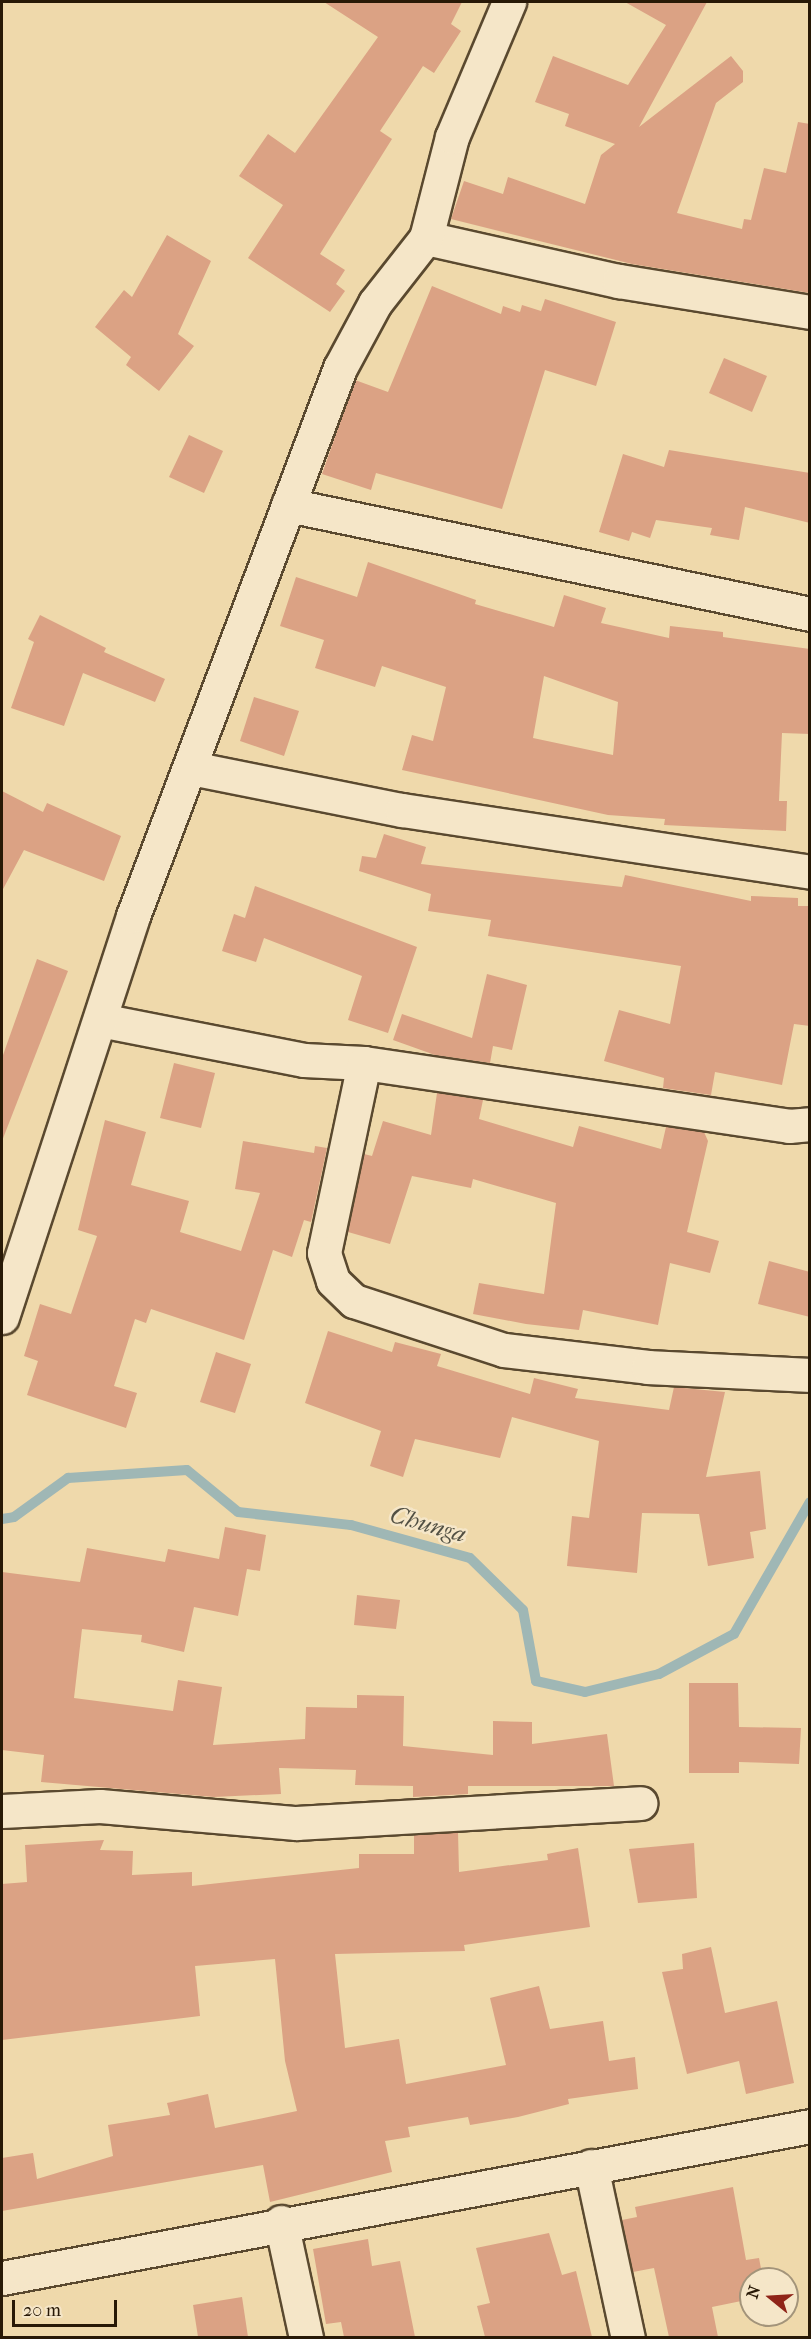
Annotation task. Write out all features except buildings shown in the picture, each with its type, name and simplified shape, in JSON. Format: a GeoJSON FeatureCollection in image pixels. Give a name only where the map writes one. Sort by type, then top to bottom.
{"type":"FeatureCollection","features":[{"type":"Feature","properties":{"kind":"street"},"geometry":{"type":"LineString","coordinates":[[2,1317],[100,1020],[340,368],[375,303],[426,238],[452,137],[509,2]]}},
{"type":"Feature","properties":{"kind":"street"},"geometry":{"type":"LineString","coordinates":[[426,238],[619,281],[810,312]]}},
{"type":"Feature","properties":{"kind":"street"},"geometry":{"type":"LineString","coordinates":[[288,505],[810,614]]}},
{"type":"Feature","properties":{"kind":"street"},"geometry":{"type":"LineString","coordinates":[[191,768],[425,814],[810,872]]}},
{"type":"Feature","properties":{"kind":"street"},"geometry":{"type":"LineString","coordinates":[[100,1020],[304,1060],[364,1063],[789,1126],[810,1124]]}},
{"type":"Feature","properties":{"kind":"street"},"geometry":{"type":"LineString","coordinates":[[364,1063],[324,1253],[333,1281],[354,1301],[504,1350],[648,1367],[810,1375]]}},
{"type":"Feature","properties":{"kind":"street"},"geometry":{"type":"LineString","coordinates":[[2,1811],[100,1806],[296,1823],[640,1803]]}},
{"type":"Feature","properties":{"kind":"street"},"geometry":{"type":"LineString","coordinates":[[2,2278],[281,2222],[810,2126]]}},
{"type":"Feature","properties":{"kind":"street"},"geometry":{"type":"LineString","coordinates":[[591,2166],[628,2337]]}},
{"type":"Feature","properties":{"kind":"street"},"geometry":{"type":"LineString","coordinates":[[281,2222],[306,2337]]}},
{"type":"Feature","properties":{"kind":"waterway","name":"Chunga"},"geometry":{"type":"LineString","coordinates":[[2,1519],[14,1517],[68,1478],[187,1470],[238,1512],[351,1525],[470,1558],[523,1610],[536,1681],[585,1692],[659,1674],[734,1634],[810,1502]]}}]}
